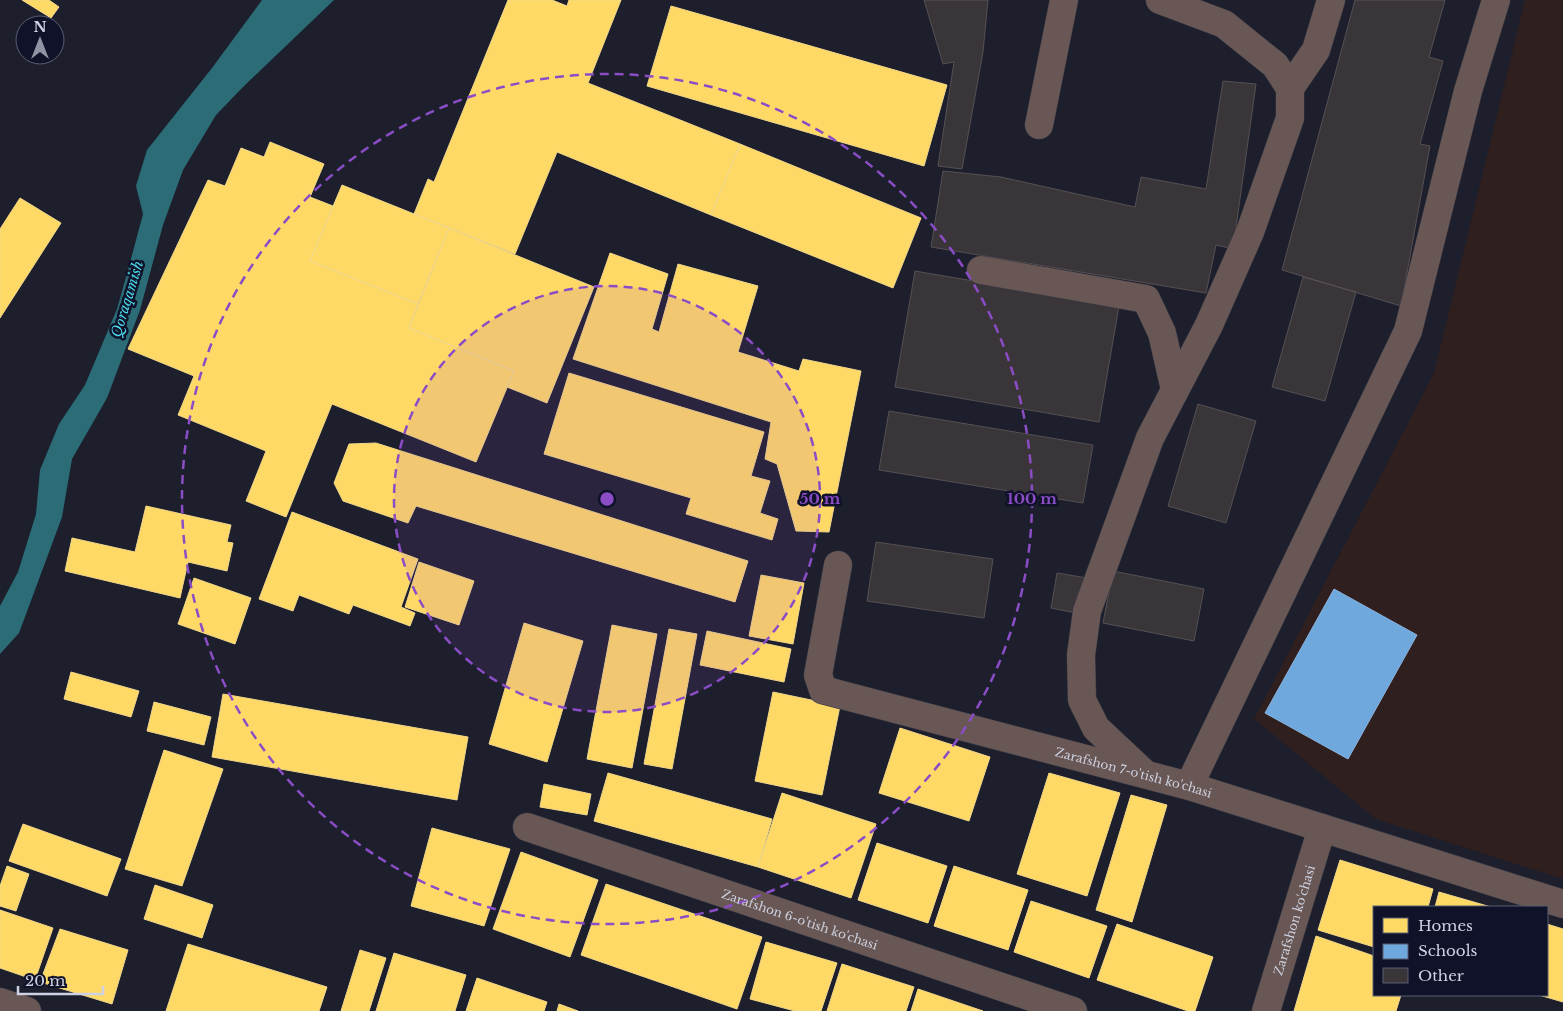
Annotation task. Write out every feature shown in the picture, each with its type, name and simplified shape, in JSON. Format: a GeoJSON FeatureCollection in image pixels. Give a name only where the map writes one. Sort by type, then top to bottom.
{"type":"FeatureCollection","features":[{"type":"Feature","properties":{"kind":"street"},"geometry":{"type":"LineString","coordinates":[[1038,125],[1064,0]]}},
{"type":"Feature","properties":{"kind":"street"},"geometry":{"type":"LineString","coordinates":[[1145,774],[1096,728],[1082,700],[1081,655],[1087,611],[1150,438],[1209,325],[1250,232],[1290,118],[1290,88],[1275,65],[1224,24],[1160,0]]}},
{"type":"Feature","properties":{"kind":"street"},"geometry":{"type":"LineString","coordinates":[[1290,88],[1316,50],[1331,0]]}},
{"type":"Feature","properties":{"kind":"street"},"geometry":{"type":"LineString","coordinates":[[1189,786],[1408,331],[1468,91],[1496,0]]}},
{"type":"Feature","properties":{"kind":"street"},"geometry":{"type":"LineString","coordinates":[[981,270],[1146,299],[1162,333],[1175,390]]}},
{"type":"Feature","properties":{"kind":"street","name":"Zarafshon 7-o'tish ko'chasi"},"geometry":{"type":"LineString","coordinates":[[838,564],[818,674],[823,690],[1189,786],[1563,904]]}},
{"type":"Feature","properties":{"kind":"street","name":"Zarafshon 6-o'tish ko'chasi"},"geometry":{"type":"LineString","coordinates":[[527,826],[1073,1011]]}},
{"type":"Feature","properties":{"kind":"street","name":"Zarafshon ko'chasi"},"geometry":{"type":"LineString","coordinates":[[1266,1011],[1322,828]]}},
{"type":"Feature","properties":{"kind":"street"},"geometry":{"type":"LineString","coordinates":[[0,1002],[27,1011]]}},
{"type":"Feature","properties":{"kind":"shaded area"},"geometry":{"type":"Polygon","coordinates":[[[1525,0],[1563,0],[1563,879],[1376,819],[1254,719],[1434,373],[1525,0]]]}},
{"type":"Feature","properties":{"kind":"water","name":"Qoraqamish"},"geometry":{"type":"Polygon","coordinates":[[[262,0],[334,0],[216,115],[183,170],[163,225],[140,310],[107,398],[72,459],[62,517],[19,633],[0,654],[0,606],[18,572],[36,514],[40,470],[59,424],[85,385],[117,309],[143,214],[136,186],[147,150],[212,68],[262,0]]]}},
{"type":"Feature","properties":{"kind":"building: Homes"},"geometry":{"type":"Polygon","coordinates":[[[22,0],[49,0],[59,7],[53,15],[46,15],[22,0]]]}},
{"type":"Feature","properties":{"kind":"building: Homes"},"geometry":{"type":"Polygon","coordinates":[[[508,0],[552,0],[567,6],[569,0],[621,0],[588,83],[740,144],[711,215],[557,152],[515,254],[414,214],[428,179],[434,182],[508,0]]]}},
{"type":"Feature","properties":{"kind":"building: Homes"},"geometry":{"type":"Polygon","coordinates":[[[671,6],[947,85],[924,166],[647,86],[671,6]]]}},
{"type":"Feature","properties":{"kind":"building: Homes"},"geometry":{"type":"Polygon","coordinates":[[[270,142],[324,164],[310,197],[333,206],[310,261],[418,304],[409,328],[514,371],[476,462],[332,404],[286,517],[246,501],[266,451],[178,415],[194,376],[128,349],[208,180],[225,186],[241,148],[264,157],[270,142]]]}},
{"type":"Feature","properties":{"kind":"building: Homes"},"geometry":{"type":"Polygon","coordinates":[[[740,144],[921,218],[893,288],[711,215],[740,144]]]}},
{"type":"Feature","properties":{"kind":"building: Homes"},"geometry":{"type":"Polygon","coordinates":[[[342,185],[449,228],[418,304],[310,261],[342,185]]]}},
{"type":"Feature","properties":{"kind":"building: Homes"},"geometry":{"type":"Polygon","coordinates":[[[20,198],[61,223],[0,318],[0,229],[20,198]]]}},
{"type":"Feature","properties":{"kind":"building: Homes"},"geometry":{"type":"Polygon","coordinates":[[[449,228],[594,287],[547,403],[507,387],[514,371],[409,328],[449,228]]]}},
{"type":"Feature","properties":{"kind":"building: Homes"},"geometry":{"type":"Polygon","coordinates":[[[610,253],[668,274],[652,329],[659,332],[678,264],[758,286],[738,352],[799,371],[803,359],[861,371],[829,532],[796,531],[777,464],[765,459],[771,422],[573,359],[610,253]]]}},
{"type":"Feature","properties":{"kind":"building: Homes"},"geometry":{"type":"Polygon","coordinates":[[[569,373],[764,432],[751,476],[770,481],[760,513],[778,519],[772,540],[686,514],[691,498],[544,454],[569,373]]]}},
{"type":"Feature","properties":{"kind":"building: Homes"},"geometry":{"type":"Polygon","coordinates":[[[376,443],[748,561],[735,602],[416,506],[408,523],[343,501],[334,483],[349,444],[376,443]]]}},
{"type":"Feature","properties":{"kind":"building: Homes"},"geometry":{"type":"Polygon","coordinates":[[[146,506],[231,525],[227,542],[233,543],[227,571],[188,562],[180,598],[65,571],[72,538],[135,552],[146,506]]]}},
{"type":"Feature","properties":{"kind":"building: Homes"},"geometry":{"type":"Polygon","coordinates":[[[292,512],[418,559],[401,607],[415,613],[410,626],[353,605],[349,614],[299,595],[293,611],[259,599],[292,512]]]}},
{"type":"Feature","properties":{"kind":"building: Homes"},"geometry":{"type":"Polygon","coordinates":[[[419,562],[474,581],[459,625],[405,607],[419,562]]]}},
{"type":"Feature","properties":{"kind":"building: Homes"},"geometry":{"type":"Polygon","coordinates":[[[761,575],[804,583],[793,644],[749,636],[761,575]]]}},
{"type":"Feature","properties":{"kind":"building: Homes"},"geometry":{"type":"Polygon","coordinates":[[[194,578],[251,598],[235,644],[178,624],[194,578]]]}},
{"type":"Feature","properties":{"kind":"building: Homes"},"geometry":{"type":"Polygon","coordinates":[[[524,623],[583,641],[547,762],[489,744],[524,623]]]}},
{"type":"Feature","properties":{"kind":"building: Homes"},"geometry":{"type":"Polygon","coordinates":[[[612,625],[657,634],[632,768],[587,759],[612,625]]]}},
{"type":"Feature","properties":{"kind":"building: Homes"},"geometry":{"type":"Polygon","coordinates":[[[669,629],[697,634],[672,769],[644,764],[669,629]]]}},
{"type":"Feature","properties":{"kind":"building: Homes"},"geometry":{"type":"Polygon","coordinates":[[[707,631],[791,649],[784,682],[700,665],[707,631]]]}},
{"type":"Feature","properties":{"kind":"building: Homes"},"geometry":{"type":"Polygon","coordinates":[[[71,672],[139,691],[131,717],[64,699],[71,672]]]}},
{"type":"Feature","properties":{"kind":"building: Homes"},"geometry":{"type":"Polygon","coordinates":[[[773,692],[840,706],[822,795],[755,781],[773,692]]]}},
{"type":"Feature","properties":{"kind":"building: Homes"},"geometry":{"type":"Polygon","coordinates":[[[223,694],[468,737],[457,800],[212,757],[223,694]]]}},
{"type":"Feature","properties":{"kind":"building: Homes"},"geometry":{"type":"Polygon","coordinates":[[[154,702],[211,717],[204,745],[147,731],[154,702]]]}},
{"type":"Feature","properties":{"kind":"building: Homes"},"geometry":{"type":"Polygon","coordinates":[[[900,728],[990,757],[969,821],[879,793],[900,728]]]}},
{"type":"Feature","properties":{"kind":"building: Homes"},"geometry":{"type":"Polygon","coordinates":[[[164,750],[223,769],[182,886],[125,869],[164,750]]]}},
{"type":"Feature","properties":{"kind":"building: Homes"},"geometry":{"type":"Polygon","coordinates":[[[608,773],[772,819],[758,867],[594,821],[608,773]]]}},
{"type":"Feature","properties":{"kind":"building: Homes"},"geometry":{"type":"Polygon","coordinates":[[[1049,773],[1120,793],[1087,896],[1017,874],[1049,773]]]}},
{"type":"Feature","properties":{"kind":"building: Homes"},"geometry":{"type":"Polygon","coordinates":[[[544,784],[591,794],[587,815],[540,807],[544,784]]]}},
{"type":"Feature","properties":{"kind":"building: Homes"},"geometry":{"type":"Polygon","coordinates":[[[782,793],[876,824],[851,898],[758,867],[782,793]]]}},
{"type":"Feature","properties":{"kind":"building: Homes"},"geometry":{"type":"Polygon","coordinates":[[[1131,795],[1167,805],[1132,922],[1096,910],[1131,795]]]}},
{"type":"Feature","properties":{"kind":"building: Homes"},"geometry":{"type":"Polygon","coordinates":[[[23,824],[121,859],[107,896],[9,861],[23,824]]]}},
{"type":"Feature","properties":{"kind":"building: Homes"},"geometry":{"type":"Polygon","coordinates":[[[432,828],[510,849],[484,926],[411,906],[432,828]]]}},
{"type":"Feature","properties":{"kind":"building: Homes"},"geometry":{"type":"Polygon","coordinates":[[[877,843],[947,866],[928,923],[858,900],[877,843]]]}},
{"type":"Feature","properties":{"kind":"building: Homes"},"geometry":{"type":"Polygon","coordinates":[[[521,852],[598,880],[570,957],[493,929],[521,852]]]}},
{"type":"Feature","properties":{"kind":"building: Homes"},"geometry":{"type":"Polygon","coordinates":[[[1340,860],[1433,889],[1428,906],[1373,906],[1373,947],[1318,930],[1340,860]]]}},
{"type":"Feature","properties":{"kind":"building: Homes"},"geometry":{"type":"Polygon","coordinates":[[[7,866],[29,874],[16,911],[0,906],[0,886],[7,866]]]}},
{"type":"Feature","properties":{"kind":"building: Homes"},"geometry":{"type":"Polygon","coordinates":[[[954,866],[1028,890],[1008,950],[934,926],[954,866]]]}},
{"type":"Feature","properties":{"kind":"building: Homes"},"geometry":{"type":"Polygon","coordinates":[[[606,884],[762,937],[737,1009],[581,955],[606,884]]]}},
{"type":"Feature","properties":{"kind":"building: Homes"},"geometry":{"type":"Polygon","coordinates":[[[155,885],[213,905],[202,938],[144,919],[155,885]]]}},
{"type":"Feature","properties":{"kind":"building: Homes"},"geometry":{"type":"Polygon","coordinates":[[[1439,892],[1488,906],[1435,906],[1439,892]]]}},
{"type":"Feature","properties":{"kind":"building: Homes"},"geometry":{"type":"Polygon","coordinates":[[[1031,901],[1107,926],[1089,978],[1014,952],[1031,901]]]}},
{"type":"Feature","properties":{"kind":"building: Homes"},"geometry":{"type":"Polygon","coordinates":[[[0,910],[53,928],[35,980],[0,968],[0,910]]]}},
{"type":"Feature","properties":{"kind":"building: Homes"},"geometry":{"type":"Polygon","coordinates":[[[1117,924],[1213,957],[1195,1011],[1188,1011],[1097,980],[1117,924]]]}},
{"type":"Feature","properties":{"kind":"building: Homes"},"geometry":{"type":"Polygon","coordinates":[[[1548,924],[1563,929],[1563,1002],[1542,996],[1548,996],[1548,924]]]}},
{"type":"Feature","properties":{"kind":"building: Homes"},"geometry":{"type":"Polygon","coordinates":[[[60,929],[128,950],[112,1004],[40,982],[60,929]]]}},
{"type":"Feature","properties":{"kind":"building: Homes"},"geometry":{"type":"Polygon","coordinates":[[[1316,936],[1373,956],[1373,996],[1401,996],[1396,1011],[1294,1011],[1316,936]]]}},
{"type":"Feature","properties":{"kind":"building: Homes"},"geometry":{"type":"Polygon","coordinates":[[[766,942],[837,963],[821,1011],[795,1011],[750,999],[766,942]]]}},
{"type":"Feature","properties":{"kind":"building: Homes"},"geometry":{"type":"Polygon","coordinates":[[[188,944],[327,987],[319,1011],[166,1011],[188,944]]]}},
{"type":"Feature","properties":{"kind":"building: Homes"},"geometry":{"type":"Polygon","coordinates":[[[360,950],[386,958],[369,1011],[341,1011],[360,950]]]}},
{"type":"Feature","properties":{"kind":"building: Homes"},"geometry":{"type":"Polygon","coordinates":[[[394,953],[466,975],[455,1011],[376,1011],[394,953]]]}},
{"type":"Feature","properties":{"kind":"building: Homes"},"geometry":{"type":"Polygon","coordinates":[[[842,964],[914,987],[906,1011],[827,1011],[842,964]]]}},
{"type":"Feature","properties":{"kind":"building: Homes"},"geometry":{"type":"Polygon","coordinates":[[[477,978],[547,1002],[544,1011],[466,1011],[477,978]]]}},
{"type":"Feature","properties":{"kind":"building: Homes"},"geometry":{"type":"Polygon","coordinates":[[[918,989],[983,1011],[911,1011],[918,989]]]}},
{"type":"Feature","properties":{"kind":"building: Homes"},"geometry":{"type":"Polygon","coordinates":[[[559,1004],[578,1011],[557,1011],[559,1004]]]}},
{"type":"Feature","properties":{"kind":"building: Schools"},"geometry":{"type":"Polygon","coordinates":[[[1334,589],[1417,635],[1348,759],[1265,713],[1334,589]]]}},
{"type":"Feature","properties":{"kind":"building: Other"},"geometry":{"type":"Polygon","coordinates":[[[924,0],[988,0],[983,52],[962,169],[938,166],[954,62],[943,64],[924,0]]]}},
{"type":"Feature","properties":{"kind":"building: Other"},"geometry":{"type":"Polygon","coordinates":[[[1355,0],[1445,0],[1429,57],[1443,61],[1420,144],[1430,146],[1401,306],[1282,270],[1355,0]]]}},
{"type":"Feature","properties":{"kind":"building: Other"},"geometry":{"type":"Polygon","coordinates":[[[1223,81],[1256,84],[1233,249],[1216,245],[1206,293],[931,247],[943,171],[1001,177],[1135,207],[1141,177],[1206,189],[1223,81]]]}},
{"type":"Feature","properties":{"kind":"building: Other"},"geometry":{"type":"Polygon","coordinates":[[[915,271],[1119,306],[1099,422],[895,387],[915,271]]]}},
{"type":"Feature","properties":{"kind":"building: Other"},"geometry":{"type":"Polygon","coordinates":[[[1303,277],[1356,292],[1325,401],[1272,387],[1303,277]]]}},
{"type":"Feature","properties":{"kind":"building: Other"},"geometry":{"type":"Polygon","coordinates":[[[1198,404],[1256,421],[1226,523],[1168,506],[1198,404]]]}},
{"type":"Feature","properties":{"kind":"building: Other"},"geometry":{"type":"Polygon","coordinates":[[[889,411],[1093,445],[1083,503],[879,470],[889,411]]]}},
{"type":"Feature","properties":{"kind":"building: Other"},"geometry":{"type":"Polygon","coordinates":[[[876,542],[993,559],[984,618],[867,601],[876,542]]]}},
{"type":"Feature","properties":{"kind":"building: Other"},"geometry":{"type":"Polygon","coordinates":[[[1113,571],[1204,589],[1194,641],[1103,623],[1113,571]]]}},
{"type":"Feature","properties":{"kind":"building: Other"},"geometry":{"type":"Polygon","coordinates":[[[1057,573],[1087,578],[1081,614],[1051,608],[1057,573]]]}}]}
